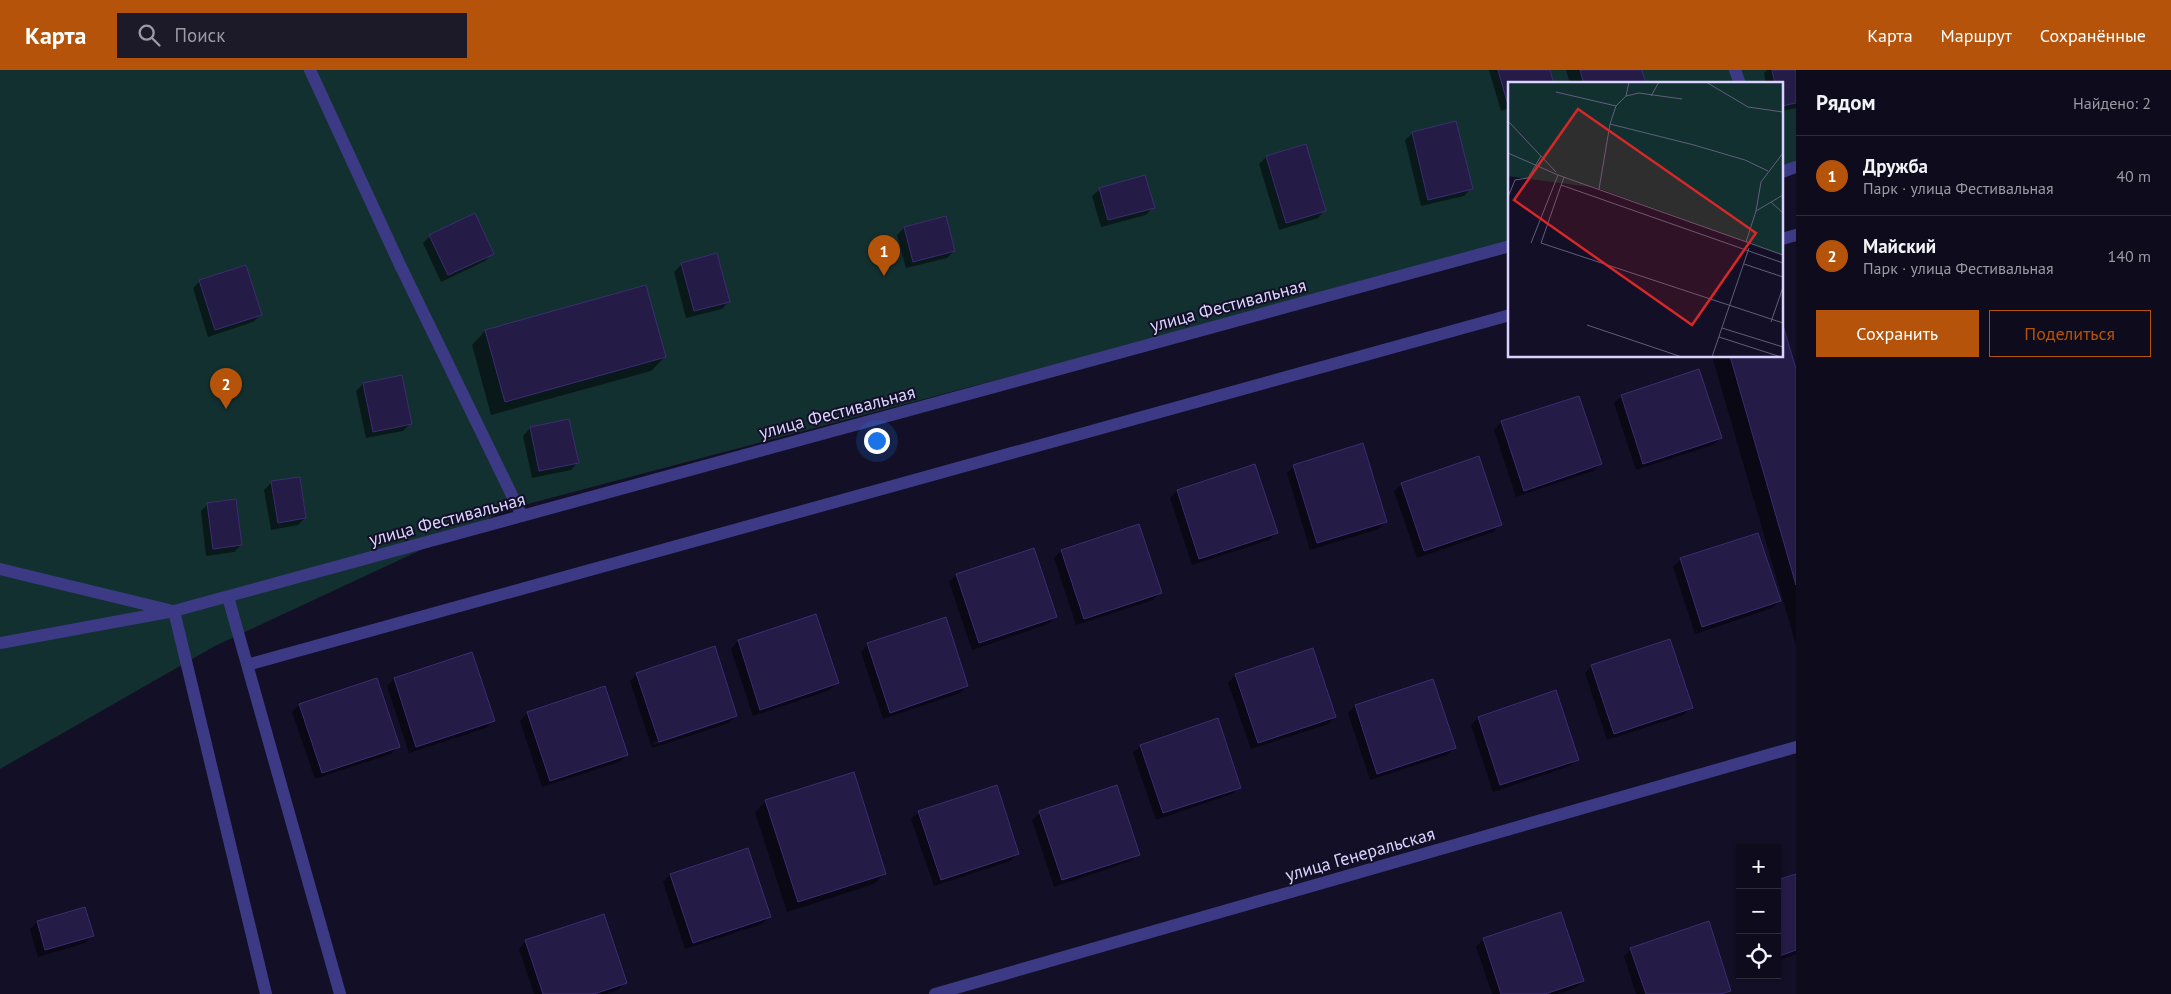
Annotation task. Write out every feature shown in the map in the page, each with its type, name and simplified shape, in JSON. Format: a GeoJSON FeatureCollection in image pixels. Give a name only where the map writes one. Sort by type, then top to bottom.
{"type":"FeatureCollection","features":[{"type":"Feature","properties":{"kind":"street"},"geometry":{"type":"LineString","coordinates":[[310,70],[400,264],[522,516]]}},
{"type":"Feature","properties":{"kind":"street"},"geometry":{"type":"LineString","coordinates":[[1735,70],[1739,82]]}},
{"type":"Feature","properties":{"kind":"street","name":"улица Фестивальная"},"geometry":{"type":"LineString","coordinates":[[0,643],[174,612],[1508,247]]}},
{"type":"Feature","properties":{"kind":"street"},"geometry":{"type":"LineString","coordinates":[[247,665],[1508,315]]}},
{"type":"Feature","properties":{"kind":"street"},"geometry":{"type":"LineString","coordinates":[[0,569],[174,612],[266,994]]}},
{"type":"Feature","properties":{"kind":"street"},"geometry":{"type":"LineString","coordinates":[[228,597],[340,994]]}},
{"type":"Feature","properties":{"kind":"street","name":"улица Генеральская"},"geometry":{"type":"LineString","coordinates":[[934,994],[1796,747]]}},
{"type":"Feature","properties":{"kind":"green space"},"geometry":{"type":"Polygon","coordinates":[[[0,70],[1796,70],[1796,168],[1784,171],[1784,82],[1508,82],[1508,245],[509,509],[215,646],[0,769],[0,70]]]}},
{"type":"Feature","properties":{"kind":"building"},"geometry":{"type":"Polygon","coordinates":[[[1498,70],[1550,70],[1553,82],[1508,82],[1508,105],[1498,70]]]}},
{"type":"Feature","properties":{"kind":"building"},"geometry":{"type":"Polygon","coordinates":[[[1580,70],[1642,70],[1645,82],[1583,82],[1580,70]]]}},
{"type":"Feature","properties":{"kind":"building"},"geometry":{"type":"Polygon","coordinates":[[[1772,70],[1796,70],[1796,103],[1784,106],[1784,82],[1775,82],[1772,70]]]}},
{"type":"Feature","properties":{"kind":"building"},"geometry":{"type":"Polygon","coordinates":[[[1456,121],[1473,189],[1428,200],[1412,132],[1456,121]]]}},
{"type":"Feature","properties":{"kind":"building"},"geometry":{"type":"Polygon","coordinates":[[[1306,144],[1326,211],[1286,223],[1266,156],[1306,144]]]}},
{"type":"Feature","properties":{"kind":"building"},"geometry":{"type":"Polygon","coordinates":[[[1145,175],[1155,208],[1108,220],[1099,188],[1145,175]]]}},
{"type":"Feature","properties":{"kind":"building"},"geometry":{"type":"Polygon","coordinates":[[[475,213],[494,254],[448,275],[429,235],[475,213]]]}},
{"type":"Feature","properties":{"kind":"building"},"geometry":{"type":"Polygon","coordinates":[[[946,216],[955,251],[913,262],[904,227],[946,216]]]}},
{"type":"Feature","properties":{"kind":"building"},"geometry":{"type":"Polygon","coordinates":[[[717,253],[730,302],[694,311],[681,263],[717,253]]]}},
{"type":"Feature","properties":{"kind":"building"},"geometry":{"type":"Polygon","coordinates":[[[246,265],[262,315],[215,330],[199,280],[246,265]]]}},
{"type":"Feature","properties":{"kind":"building"},"geometry":{"type":"Polygon","coordinates":[[[646,285],[666,357],[505,402],[485,330],[646,285]]]}},
{"type":"Feature","properties":{"kind":"building"},"geometry":{"type":"Polygon","coordinates":[[[1784,329],[1796,369],[1796,585],[1731,358],[1784,358],[1784,329]]]}},
{"type":"Feature","properties":{"kind":"building"},"geometry":{"type":"Polygon","coordinates":[[[1699,369],[1722,438],[1643,464],[1621,395],[1699,369]]]}},
{"type":"Feature","properties":{"kind":"building"},"geometry":{"type":"Polygon","coordinates":[[[402,375],[412,424],[373,432],[363,383],[402,375]]]}},
{"type":"Feature","properties":{"kind":"building"},"geometry":{"type":"Polygon","coordinates":[[[1579,396],[1602,464],[1524,491],[1501,421],[1579,396]]]}},
{"type":"Feature","properties":{"kind":"building"},"geometry":{"type":"Polygon","coordinates":[[[569,419],[579,463],[539,471],[530,427],[569,419]]]}},
{"type":"Feature","properties":{"kind":"building"},"geometry":{"type":"Polygon","coordinates":[[[1363,443],[1387,522],[1317,543],[1293,465],[1363,443]]]}},
{"type":"Feature","properties":{"kind":"building"},"geometry":{"type":"Polygon","coordinates":[[[1479,456],[1502,525],[1424,551],[1401,483],[1479,456]]]}},
{"type":"Feature","properties":{"kind":"building"},"geometry":{"type":"Polygon","coordinates":[[[1255,464],[1278,533],[1199,559],[1177,490],[1255,464]]]}},
{"type":"Feature","properties":{"kind":"building"},"geometry":{"type":"Polygon","coordinates":[[[300,477],[306,518],[278,523],[271,481],[300,477]]]}},
{"type":"Feature","properties":{"kind":"building"},"geometry":{"type":"Polygon","coordinates":[[[236,499],[242,545],[213,549],[207,503],[236,499]]]}},
{"type":"Feature","properties":{"kind":"building"},"geometry":{"type":"Polygon","coordinates":[[[1139,524],[1162,593],[1084,619],[1061,550],[1139,524]]]}},
{"type":"Feature","properties":{"kind":"building"},"geometry":{"type":"Polygon","coordinates":[[[1758,533],[1781,601],[1702,627],[1680,558],[1758,533]]]}},
{"type":"Feature","properties":{"kind":"building"},"geometry":{"type":"Polygon","coordinates":[[[1034,548],[1057,617],[979,643],[956,574],[1034,548]]]}},
{"type":"Feature","properties":{"kind":"building"},"geometry":{"type":"Polygon","coordinates":[[[816,614],[839,683],[760,710],[738,640],[816,614]]]}},
{"type":"Feature","properties":{"kind":"building"},"geometry":{"type":"Polygon","coordinates":[[[946,617],[968,686],[890,713],[867,643],[946,617]]]}},
{"type":"Feature","properties":{"kind":"building"},"geometry":{"type":"Polygon","coordinates":[[[1670,639],[1693,708],[1614,734],[1591,665],[1670,639]]]}},
{"type":"Feature","properties":{"kind":"building"},"geometry":{"type":"Polygon","coordinates":[[[715,646],[737,716],[659,742],[636,673],[715,646]]]}},
{"type":"Feature","properties":{"kind":"building"},"geometry":{"type":"Polygon","coordinates":[[[1313,648],[1336,717],[1258,743],[1235,674],[1313,648]]]}},
{"type":"Feature","properties":{"kind":"building"},"geometry":{"type":"Polygon","coordinates":[[[472,652],[495,721],[416,747],[394,678],[472,652]]]}},
{"type":"Feature","properties":{"kind":"building"},"geometry":{"type":"Polygon","coordinates":[[[377,678],[400,747],[322,773],[299,704],[377,678]]]}},
{"type":"Feature","properties":{"kind":"building"},"geometry":{"type":"Polygon","coordinates":[[[1433,679],[1456,748],[1377,774],[1355,705],[1433,679]]]}},
{"type":"Feature","properties":{"kind":"building"},"geometry":{"type":"Polygon","coordinates":[[[605,686],[628,755],[550,781],[527,712],[605,686]]]}},
{"type":"Feature","properties":{"kind":"building"},"geometry":{"type":"Polygon","coordinates":[[[1556,690],[1579,760],[1500,785],[1478,717],[1556,690]]]}},
{"type":"Feature","properties":{"kind":"building"},"geometry":{"type":"Polygon","coordinates":[[[1218,718],[1241,788],[1163,813],[1140,745],[1218,718]]]}},
{"type":"Feature","properties":{"kind":"building"},"geometry":{"type":"Polygon","coordinates":[[[854,772],[886,874],[798,902],[765,800],[854,772]]]}},
{"type":"Feature","properties":{"kind":"building"},"geometry":{"type":"Polygon","coordinates":[[[997,785],[1019,854],[941,880],[918,811],[997,785]]]}},
{"type":"Feature","properties":{"kind":"building"},"geometry":{"type":"Polygon","coordinates":[[[1117,785],[1140,855],[1062,880],[1039,811],[1117,785]]]}},
{"type":"Feature","properties":{"kind":"building"},"geometry":{"type":"Polygon","coordinates":[[[748,848],[771,917],[693,943],[670,874],[748,848]]]}},
{"type":"Feature","properties":{"kind":"building"},"geometry":{"type":"Polygon","coordinates":[[[1796,874],[1796,950],[1781,956],[1781,889],[1781,879],[1796,874]]]}},
{"type":"Feature","properties":{"kind":"building"},"geometry":{"type":"Polygon","coordinates":[[[85,907],[94,936],[45,950],[37,921],[85,907]]]}},
{"type":"Feature","properties":{"kind":"building"},"geometry":{"type":"Polygon","coordinates":[[[1561,912],[1584,981],[1545,994],[1501,994],[1483,938],[1561,912]]]}},
{"type":"Feature","properties":{"kind":"building"},"geometry":{"type":"Polygon","coordinates":[[[604,914],[627,983],[594,994],[543,994],[525,940],[604,914]]]}},
{"type":"Feature","properties":{"kind":"building"},"geometry":{"type":"Polygon","coordinates":[[[1709,921],[1731,991],[1721,994],[1646,994],[1630,948],[1709,921]]]}},
{"type":"Feature","properties":{"kind":"place","name":"Дружба"},"geometry":{"type":"Point","coordinates":[884,276]}},
{"type":"Feature","properties":{"kind":"place","name":"Майский"},"geometry":{"type":"Point","coordinates":[226,409]}}]}
